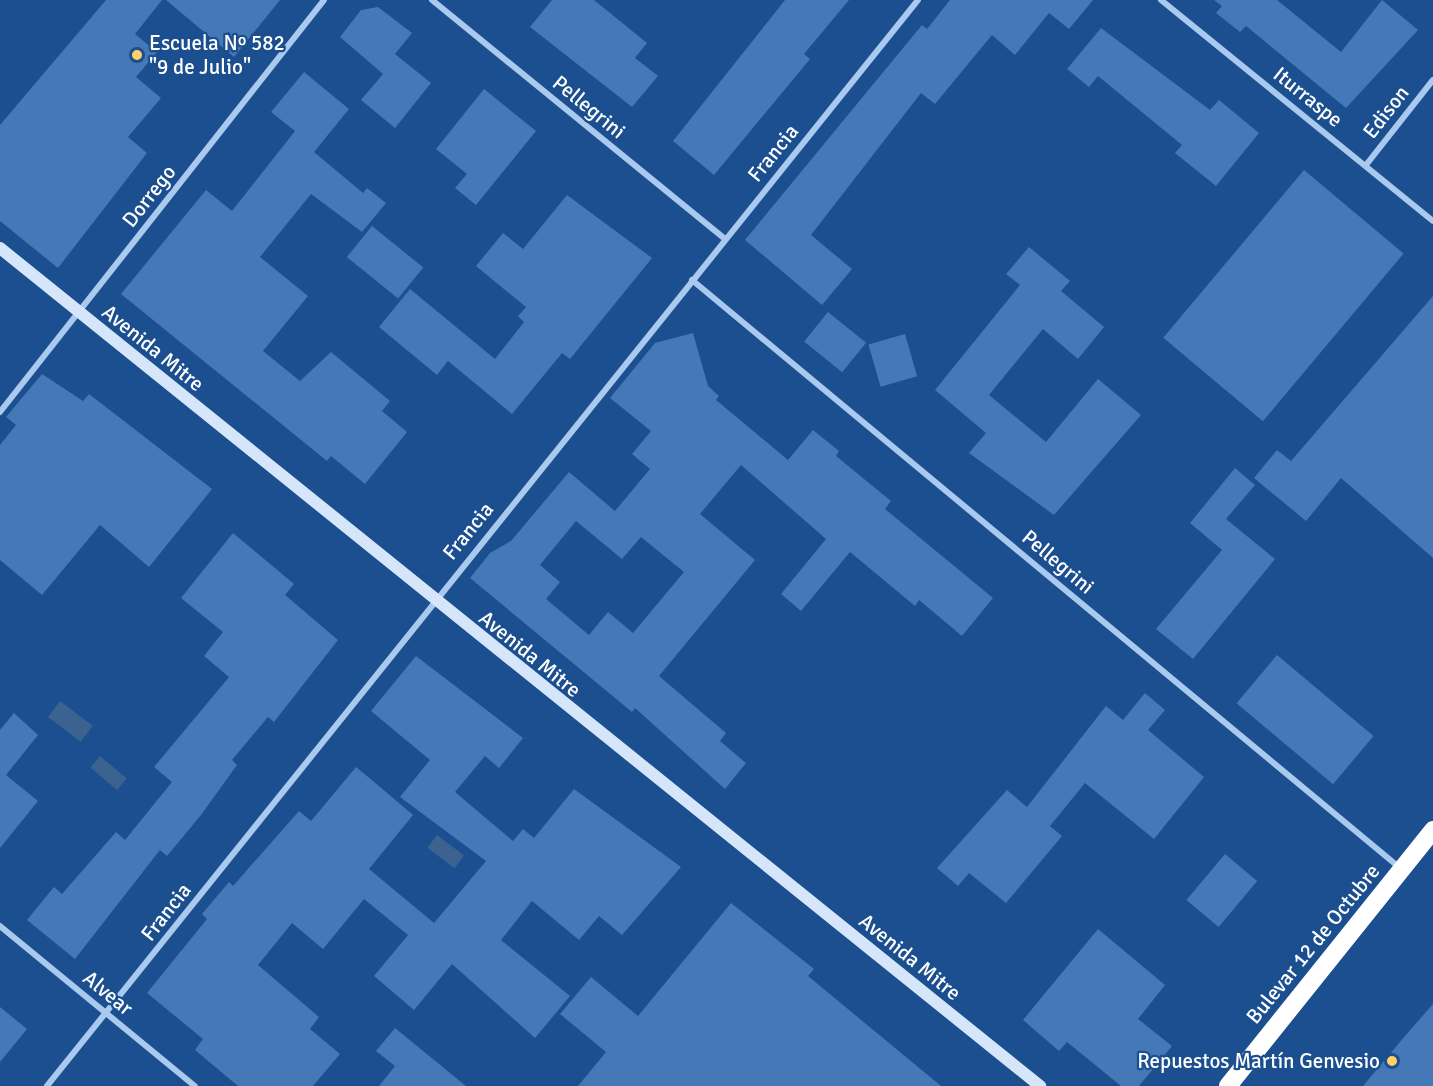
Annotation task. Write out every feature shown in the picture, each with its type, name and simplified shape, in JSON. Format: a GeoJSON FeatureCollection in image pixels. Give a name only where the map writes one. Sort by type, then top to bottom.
{"type":"FeatureCollection","features":[{"type":"Feature","properties":{"kind":"highway","name":"Bulevar 12 de Octubre"},"geometry":{"type":"LineString","coordinates":[[1228,1086],[1433,831]]}},
{"type":"Feature","properties":{"kind":"street","name":"Dorrego"},"geometry":{"type":"LineString","coordinates":[[0,412],[324,0]]}},
{"type":"Feature","properties":{"kind":"street","name":"Pellegrini"},"geometry":{"type":"LineString","coordinates":[[432,0],[725,239]]}},
{"type":"Feature","properties":{"kind":"street","name":"Francia"},"geometry":{"type":"LineString","coordinates":[[47,1086],[107,1014],[432,601],[918,0]]}},
{"type":"Feature","properties":{"kind":"street","name":"Iturraspe"},"geometry":{"type":"LineString","coordinates":[[1161,0],[1433,221]]}},
{"type":"Feature","properties":{"kind":"street","name":"Edison"},"geometry":{"type":"LineString","coordinates":[[1365,165],[1433,80]]}},
{"type":"Feature","properties":{"kind":"street","name":"Avenida Mitre"},"geometry":{"type":"LineString","coordinates":[[0,248],[432,601],[1040,1086]]}},
{"type":"Feature","properties":{"kind":"street","name":"Pellegrini"},"geometry":{"type":"LineString","coordinates":[[692,279],[1402,870]]}},
{"type":"Feature","properties":{"kind":"street","name":"Alvear"},"geometry":{"type":"LineString","coordinates":[[0,926],[195,1086]]}},
{"type":"Feature","properties":{"kind":"water"},"geometry":{"type":"Polygon","coordinates":[[[60,701],[93,726],[81,742],[48,717],[60,701]]]}},
{"type":"Feature","properties":{"kind":"water"},"geometry":{"type":"Polygon","coordinates":[[[100,756],[127,778],[117,790],[90,767],[100,756]]]}},
{"type":"Feature","properties":{"kind":"water"},"geometry":{"type":"Polygon","coordinates":[[[437,835],[464,855],[455,868],[427,848],[437,835]]]}},
{"type":"Feature","properties":{"kind":"building"},"geometry":{"type":"Polygon","coordinates":[[[106,0],[162,0],[135,34],[157,52],[136,77],[161,98],[128,137],[147,153],[58,268],[0,221],[0,125],[106,0]]]}},
{"type":"Feature","properties":{"kind":"building"},"geometry":{"type":"Polygon","coordinates":[[[166,0],[280,0],[234,57],[166,0]]]}},
{"type":"Feature","properties":{"kind":"building"},"geometry":{"type":"Polygon","coordinates":[[[552,0],[594,0],[647,43],[635,58],[658,76],[632,107],[530,27],[552,0]]]}},
{"type":"Feature","properties":{"kind":"building"},"geometry":{"type":"Polygon","coordinates":[[[785,0],[849,0],[804,54],[810,59],[714,175],[673,141],[785,0]]]}},
{"type":"Feature","properties":{"kind":"building"},"geometry":{"type":"Polygon","coordinates":[[[950,0],[1093,0],[1069,29],[1049,13],[1015,55],[992,35],[935,104],[921,93],[811,235],[852,269],[822,305],[745,240],[922,25],[927,29],[950,0]]]}},
{"type":"Feature","properties":{"kind":"building"},"geometry":{"type":"Polygon","coordinates":[[[1214,0],[1277,0],[1341,52],[1382,0],[1418,30],[1346,108],[1246,26],[1240,32],[1216,13],[1222,6],[1214,0]]]}},
{"type":"Feature","properties":{"kind":"building"},"geometry":{"type":"Polygon","coordinates":[[[378,7],[412,33],[395,54],[431,83],[395,128],[361,100],[383,74],[340,37],[361,10],[378,7]]]}},
{"type":"Feature","properties":{"kind":"building"},"geometry":{"type":"Polygon","coordinates":[[[1101,28],[1210,110],[1219,100],[1259,133],[1216,186],[1175,153],[1182,145],[1098,76],[1089,87],[1067,69],[1101,28]]]}},
{"type":"Feature","properties":{"kind":"building"},"geometry":{"type":"Polygon","coordinates":[[[304,72],[349,109],[314,152],[363,193],[367,188],[386,203],[362,232],[311,194],[260,257],[308,296],[263,351],[300,381],[331,352],[390,401],[382,411],[407,432],[365,484],[331,456],[327,461],[121,294],[206,190],[232,211],[295,131],[271,112],[304,72]]]}},
{"type":"Feature","properties":{"kind":"building"},"geometry":{"type":"Polygon","coordinates":[[[484,89],[536,131],[476,205],[455,188],[467,174],[436,149],[484,89]]]}},
{"type":"Feature","properties":{"kind":"building"},"geometry":{"type":"Polygon","coordinates":[[[1304,170],[1404,254],[1263,421],[1163,338],[1304,170]]]}},
{"type":"Feature","properties":{"kind":"building"},"geometry":{"type":"Polygon","coordinates":[[[567,195],[652,258],[570,359],[562,353],[512,414],[448,361],[437,375],[379,327],[410,289],[495,359],[524,322],[518,316],[526,307],[476,266],[503,233],[523,249],[567,195]]]}},
{"type":"Feature","properties":{"kind":"building"},"geometry":{"type":"Polygon","coordinates":[[[372,226],[423,268],[398,299],[347,257],[372,226]]]}},
{"type":"Feature","properties":{"kind":"building"},"geometry":{"type":"Polygon","coordinates":[[[1029,247],[1070,281],[1061,291],[1104,327],[1078,359],[1043,329],[989,395],[1046,442],[1098,379],[1141,415],[1054,515],[969,453],[986,433],[935,390],[1020,285],[1006,274],[1029,247]]]}},
{"type":"Feature","properties":{"kind":"building"},"geometry":{"type":"Polygon","coordinates":[[[1433,296],[1433,558],[1341,478],[1306,521],[1254,478],[1277,450],[1291,461],[1433,296]]]}},
{"type":"Feature","properties":{"kind":"building"},"geometry":{"type":"Polygon","coordinates":[[[828,312],[866,343],[842,372],[804,342],[828,312]]]}},
{"type":"Feature","properties":{"kind":"building"},"geometry":{"type":"Polygon","coordinates":[[[693,333],[708,386],[719,396],[716,400],[788,460],[813,430],[839,451],[836,456],[891,501],[885,509],[993,598],[962,636],[919,600],[915,606],[850,552],[801,611],[781,594],[826,539],[741,465],[700,514],[755,560],[659,676],[726,733],[720,741],[746,763],[725,789],[635,708],[632,712],[470,578],[490,553],[511,541],[569,472],[615,511],[650,469],[632,454],[651,431],[610,398],[655,343],[693,333]],[[576,521],[540,565],[560,582],[546,599],[589,635],[608,612],[633,633],[684,572],[641,537],[622,559],[576,521]]]}},
{"type":"Feature","properties":{"kind":"building"},"geometry":{"type":"Polygon","coordinates":[[[905,334],[917,376],[881,387],[868,344],[905,334]]]}},
{"type":"Feature","properties":{"kind":"building"},"geometry":{"type":"Polygon","coordinates":[[[42,374],[83,401],[89,394],[212,489],[149,567],[100,525],[42,595],[0,560],[0,445],[16,425],[6,417],[42,374]]]}},
{"type":"Feature","properties":{"kind":"building"},"geometry":{"type":"Polygon","coordinates":[[[1235,468],[1255,485],[1226,519],[1275,559],[1193,659],[1156,629],[1222,550],[1190,523],[1235,468]]]}},
{"type":"Feature","properties":{"kind":"building"},"geometry":{"type":"Polygon","coordinates":[[[233,533],[294,584],[285,595],[338,640],[274,722],[268,717],[232,760],[237,765],[201,815],[167,856],[160,850],[75,959],[27,920],[54,887],[62,894],[116,832],[125,840],[172,782],[154,767],[229,677],[204,656],[223,632],[181,598],[233,533]]]}},
{"type":"Feature","properties":{"kind":"building"},"geometry":{"type":"Polygon","coordinates":[[[1277,655],[1374,736],[1333,784],[1237,703],[1277,655]]]}},
{"type":"Feature","properties":{"kind":"building"},"geometry":{"type":"Polygon","coordinates":[[[416,656],[523,738],[499,768],[485,756],[455,792],[513,841],[523,829],[534,838],[574,789],[681,867],[622,935],[599,916],[579,940],[532,901],[501,940],[570,996],[535,1038],[452,964],[414,1010],[374,976],[408,935],[364,899],[323,949],[292,923],[258,965],[319,1017],[310,1029],[340,1054],[313,1086],[238,1086],[195,1050],[203,1039],[147,993],[207,919],[202,914],[229,882],[233,886],[299,811],[311,821],[356,767],[379,786],[413,815],[369,869],[434,923],[486,861],[400,797],[430,760],[371,711],[416,656]]]}},
{"type":"Feature","properties":{"kind":"building"},"geometry":{"type":"Polygon","coordinates":[[[1145,693],[1165,710],[1148,730],[1204,777],[1154,839],[1085,783],[1050,826],[1062,836],[1006,903],[969,873],[958,886],[937,868],[1007,790],[1027,807],[1106,706],[1123,720],[1145,693]]]}},
{"type":"Feature","properties":{"kind":"building"},"geometry":{"type":"Polygon","coordinates":[[[14,713],[38,735],[6,775],[38,801],[0,848],[0,730],[14,713]]]}},
{"type":"Feature","properties":{"kind":"building"},"geometry":{"type":"Polygon","coordinates":[[[1225,854],[1257,881],[1219,927],[1186,900],[1225,854]]]}},
{"type":"Feature","properties":{"kind":"building"},"geometry":{"type":"Polygon","coordinates":[[[731,903],[814,969],[808,976],[941,1086],[578,1086],[606,1052],[560,1014],[591,977],[638,1016],[731,903]]]}},
{"type":"Feature","properties":{"kind":"building"},"geometry":{"type":"Polygon","coordinates":[[[1098,929],[1165,985],[1138,1019],[1172,1046],[1139,1086],[1121,1086],[1067,1042],[1059,1051],[1023,1020],[1098,929]]]}},
{"type":"Feature","properties":{"kind":"building"},"geometry":{"type":"Polygon","coordinates":[[[1433,1004],[1433,1086],[1363,1086],[1405,1036],[1433,1004]]]}},
{"type":"Feature","properties":{"kind":"building"},"geometry":{"type":"Polygon","coordinates":[[[0,1007],[27,1029],[0,1062],[0,1007]]]}},
{"type":"Feature","properties":{"kind":"building"},"geometry":{"type":"Polygon","coordinates":[[[395,1028],[466,1086],[379,1086],[395,1066],[376,1051],[395,1028]]]}},
{"type":"Feature","properties":{"kind":"place","name":"Escuela Nº 582 \"9 de Julio\""},"geometry":{"type":"Point","coordinates":[137,55]}},
{"type":"Feature","properties":{"kind":"place","name":"Repuestos Martín Genvesio"},"geometry":{"type":"Point","coordinates":[1392,1061]}}]}
